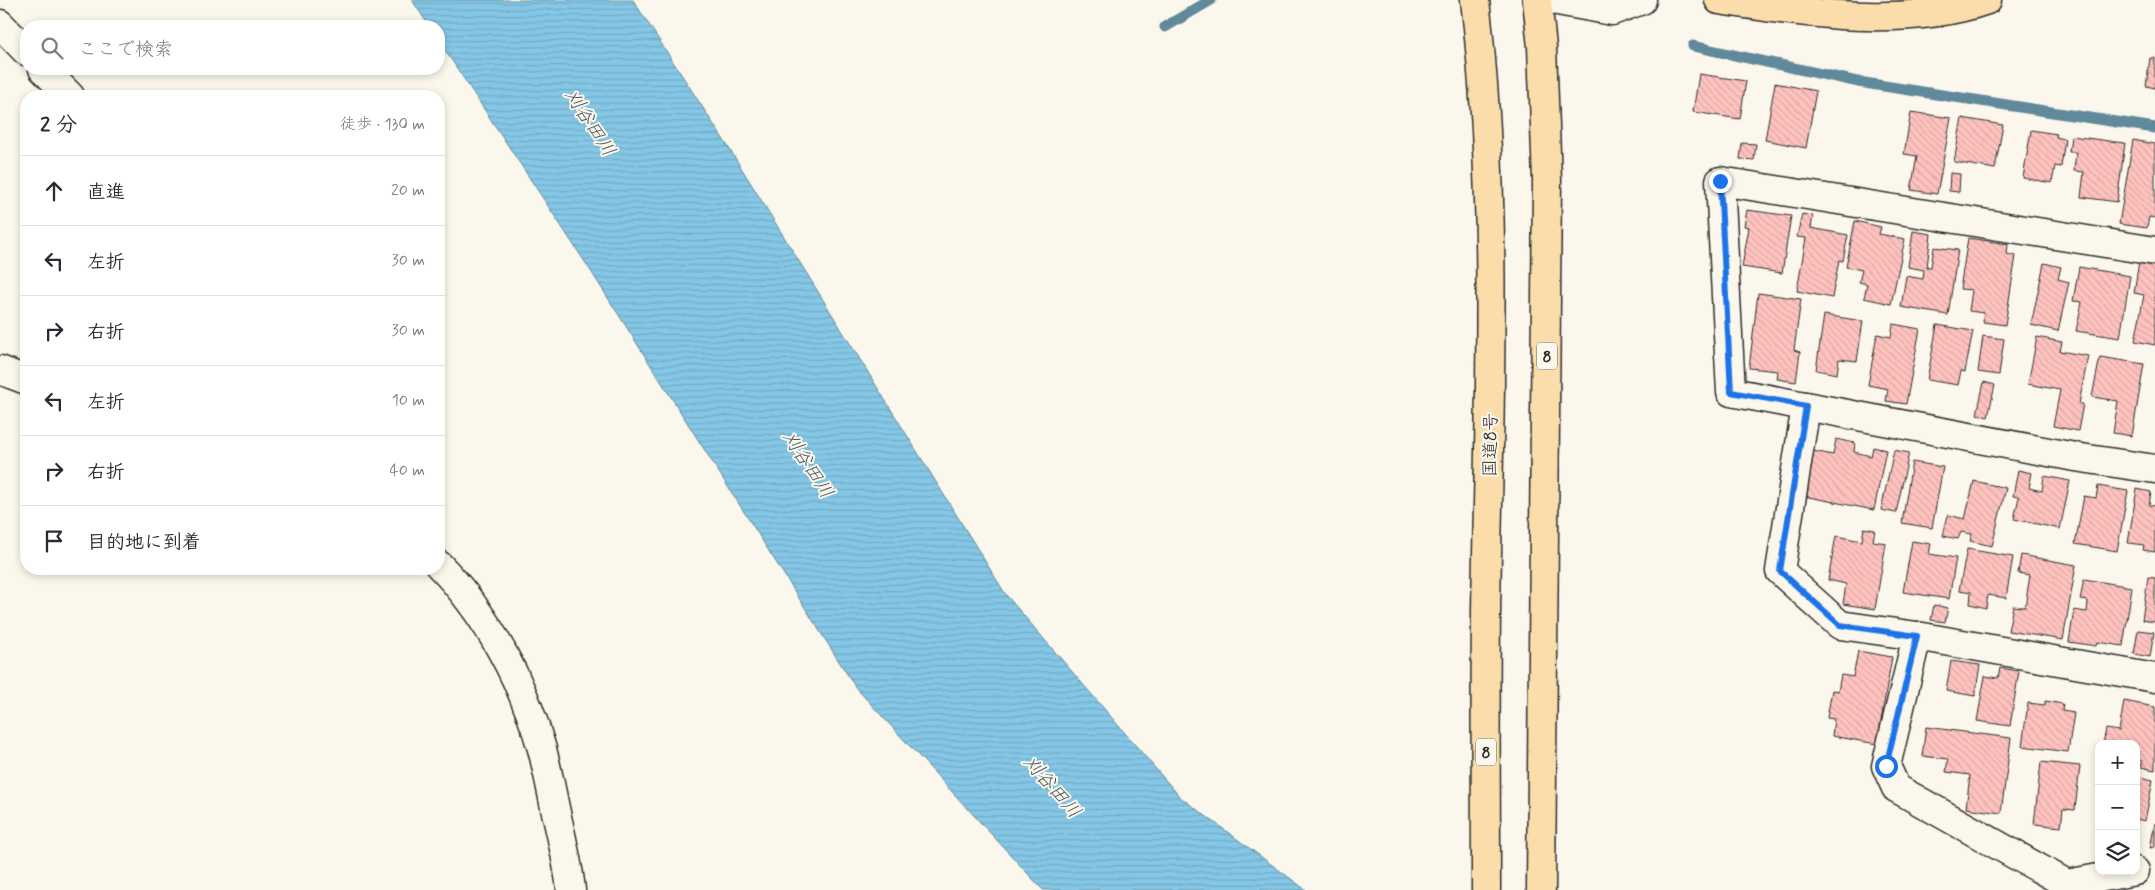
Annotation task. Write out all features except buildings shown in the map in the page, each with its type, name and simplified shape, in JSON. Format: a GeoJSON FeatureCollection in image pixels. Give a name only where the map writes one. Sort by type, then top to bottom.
{"type":"FeatureCollection","features":[{"type":"Feature","properties":{"kind":"highway","name":"国道8号"},"geometry":{"type":"LineString","coordinates":[[1475,0],[1480,39],[1490,181],[1492,325],[1486,614],[1486,890]]}},
{"type":"Feature","properties":{"kind":"highway","name":"8"},"geometry":{"type":"LineString","coordinates":[[1537,0],[1542,47],[1547,180],[1541,890]]}},
{"type":"Feature","properties":{"kind":"highway"},"geometry":{"type":"LineString","coordinates":[[1719,0],[1790,10],[1888,16],[1935,13],[1987,0]]}},
{"type":"Feature","properties":{"kind":"street"},"geometry":{"type":"LineString","coordinates":[[1552,0],[1612,11],[1642,0]]}},
{"type":"Feature","properties":{"kind":"street"},"geometry":{"type":"LineString","coordinates":[[0,24],[20,45]]}},
{"type":"Feature","properties":{"kind":"street"},"geometry":{"type":"LineString","coordinates":[[49,75],[64,90]]}},
{"type":"Feature","properties":{"kind":"street"},"geometry":{"type":"LineString","coordinates":[[2155,251],[1720,181],[1731,392],[2075,457],[2155,470]]}},
{"type":"Feature","properties":{"kind":"street"},"geometry":{"type":"LineString","coordinates":[[0,370],[20,378]]}},
{"type":"Feature","properties":{"kind":"street"},"geometry":{"type":"LineString","coordinates":[[1806,406],[1780,571],[1840,625],[1917,636],[2155,678]]}},
{"type":"Feature","properties":{"kind":"street"},"geometry":{"type":"LineString","coordinates":[[445,571],[458,584],[499,646],[527,705],[542,748],[568,866],[571,890]]}},
{"type":"Feature","properties":{"kind":"street"},"geometry":{"type":"LineString","coordinates":[[1917,636],[1886,766],[1896,788],[2067,884],[2115,875]]}},
{"type":"Feature","properties":{"kind":"street"},"geometry":{"type":"LineString","coordinates":[[2140,870],[2155,868]]}},
{"type":"Feature","properties":{"kind":"water","name":"刈谷田川"},"geometry":{"type":"Polygon","coordinates":[[[412,0],[633,0],[727,145],[1006,595],[1180,797],[1306,890],[1043,890],[856,688],[587,265],[445,50],[445,20],[425,20],[412,0]]]}},
{"type":"Feature","properties":{"kind":"waterway"},"geometry":{"type":"LineString","coordinates":[[1165,27],[1211,0]]}},
{"type":"Feature","properties":{"kind":"waterway"},"geometry":{"type":"LineString","coordinates":[[1693,46],[1858,82],[2155,128]]}},
{"type":"Feature","properties":{"kind":"route"},"geometry":{"type":"LineString","coordinates":[[1720,181],[1731,392],[1806,406],[1780,571],[1840,625],[1917,636],[1886,766]]}}]}
